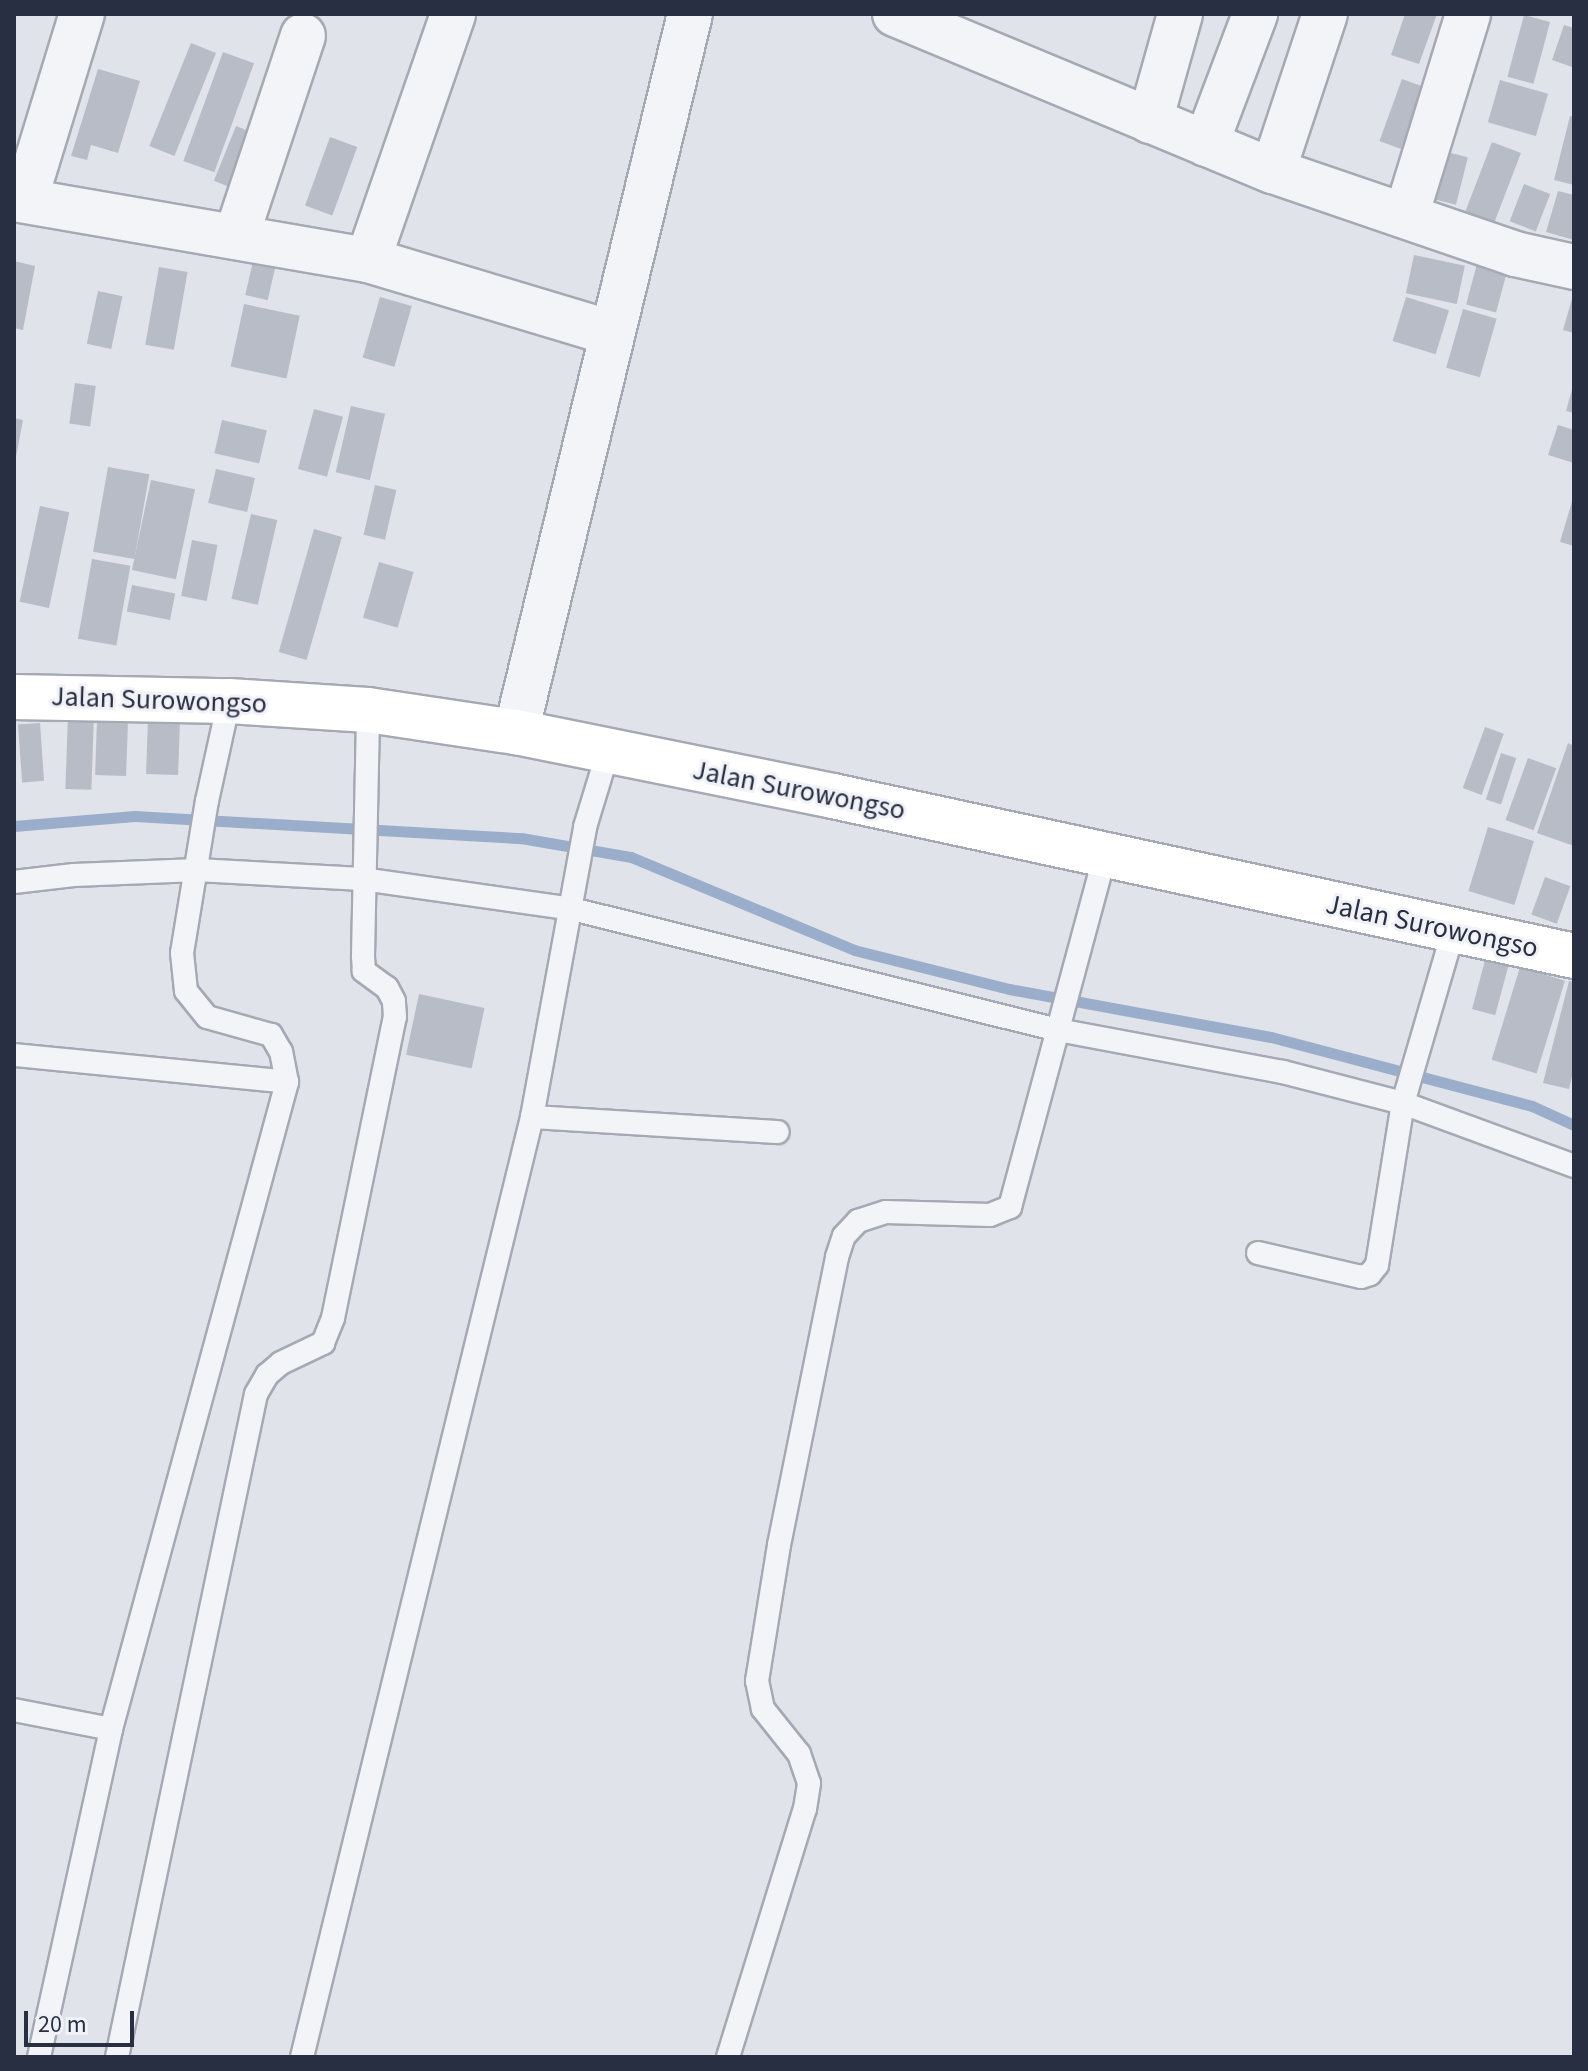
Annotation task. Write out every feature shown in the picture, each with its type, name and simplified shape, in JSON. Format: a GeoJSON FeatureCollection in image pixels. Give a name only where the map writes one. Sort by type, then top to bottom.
{"type":"FeatureCollection","features":[{"type":"Feature","properties":{"kind":"street"},"geometry":{"type":"LineString","coordinates":[[82,14],[20,199],[368,260],[612,333]]}},
{"type":"Feature","properties":{"kind":"street"},"geometry":{"type":"LineString","coordinates":[[368,260],[453,14]]}},
{"type":"Feature","properties":{"kind":"street"},"geometry":{"type":"LineString","coordinates":[[516,732],[690,14]]}},
{"type":"Feature","properties":{"kind":"street"},"geometry":{"type":"LineString","coordinates":[[895,14],[1273,171],[1515,254],[1574,267]]}},
{"type":"Feature","properties":{"kind":"street"},"geometry":{"type":"LineString","coordinates":[[1150,121],[1180,14]]}},
{"type":"Feature","properties":{"kind":"street"},"geometry":{"type":"LineString","coordinates":[[1206,144],[1255,14]]}},
{"type":"Feature","properties":{"kind":"street"},"geometry":{"type":"LineString","coordinates":[[1273,171],[1325,14]]}},
{"type":"Feature","properties":{"kind":"street"},"geometry":{"type":"LineString","coordinates":[[1406,216],[1468,14]]}},
{"type":"Feature","properties":{"kind":"street"},"geometry":{"type":"LineString","coordinates":[[236,237],[303,36]]}},
{"type":"Feature","properties":{"kind":"street","name":"Jalan Surowongso"},"geometry":{"type":"LineString","coordinates":[[14,697],[229,701],[368,710],[516,732],[1105,854],[1574,956]]}},
{"type":"Feature","properties":{"kind":"lane"},"geometry":{"type":"LineString","coordinates":[[39,2057],[111,1729],[287,1082],[281,1052],[271,1035],[207,1017],[186,991],[182,953],[207,801],[229,701]]}},
{"type":"Feature","properties":{"kind":"lane"},"geometry":{"type":"LineString","coordinates":[[117,2057],[256,1394],[267,1375],[281,1363],[323,1343],[333,1318],[395,1017],[394,1001],[387,988],[364,971],[362,854],[368,710]]}},
{"type":"Feature","properties":{"kind":"lane"},"geometry":{"type":"LineString","coordinates":[[302,2057],[532,1117],[585,827],[608,752]]}},
{"type":"Feature","properties":{"kind":"lane"},"geometry":{"type":"LineString","coordinates":[[728,2057],[805,1809],[809,1783],[799,1754],[763,1709],[757,1681],[779,1545],[844,1236],[858,1221],[886,1212],[990,1215],[1010,1207],[1105,854]]}},
{"type":"Feature","properties":{"kind":"lane"},"geometry":{"type":"LineString","coordinates":[[14,882],[198,860],[362,879],[572,909],[1283,1072],[1406,1094],[1574,1166]]}},
{"type":"Feature","properties":{"kind":"lane"},"geometry":{"type":"LineString","coordinates":[[1258,1253],[1361,1277],[1370,1274],[1377,1265],[1406,1094],[1453,932]]}},
{"type":"Feature","properties":{"kind":"lane"},"geometry":{"type":"LineString","coordinates":[[14,1055],[287,1082]]}},
{"type":"Feature","properties":{"kind":"lane"},"geometry":{"type":"LineString","coordinates":[[532,1117],[778,1132]]}},
{"type":"Feature","properties":{"kind":"lane"},"geometry":{"type":"LineString","coordinates":[[14,1710],[111,1729]]}},
{"type":"Feature","properties":{"kind":"building"},"geometry":{"type":"Polygon","coordinates":[[[1405,14],[1437,14],[1419,64],[1391,55],[1405,14]]]}},
{"type":"Feature","properties":{"kind":"building"},"geometry":{"type":"Polygon","coordinates":[[[1524,15],[1550,22],[1534,84],[1507,77],[1524,15]]]}},
{"type":"Feature","properties":{"kind":"building"},"geometry":{"type":"Polygon","coordinates":[[[1564,25],[1574,28],[1572,67],[1552,60],[1564,25]]]}},
{"type":"Feature","properties":{"kind":"building"},"geometry":{"type":"Polygon","coordinates":[[[191,43],[216,53],[174,156],[149,146],[191,43]]]}},
{"type":"Feature","properties":{"kind":"building"},"geometry":{"type":"Polygon","coordinates":[[[223,52],[254,63],[214,172],[183,161],[223,52]]]}},
{"type":"Feature","properties":{"kind":"building"},"geometry":{"type":"Polygon","coordinates":[[[98,69],[140,81],[118,153],[91,145],[87,160],[71,156],[98,69]]]}},
{"type":"Feature","properties":{"kind":"building"},"geometry":{"type":"Polygon","coordinates":[[[1402,79],[1424,87],[1401,149],[1379,141],[1402,79]]]}},
{"type":"Feature","properties":{"kind":"building"},"geometry":{"type":"Polygon","coordinates":[[[1500,80],[1548,94],[1536,136],[1488,122],[1500,80]]]}},
{"type":"Feature","properties":{"kind":"building"},"geometry":{"type":"Polygon","coordinates":[[[1570,116],[1574,117],[1574,185],[1554,180],[1570,116]]]}},
{"type":"Feature","properties":{"kind":"building"},"geometry":{"type":"Polygon","coordinates":[[[236,126],[265,138],[243,192],[214,181],[236,126]]]}},
{"type":"Feature","properties":{"kind":"building"},"geometry":{"type":"Polygon","coordinates":[[[330,137],[357,147],[332,216],[305,206],[330,137]]]}},
{"type":"Feature","properties":{"kind":"building"},"geometry":{"type":"Polygon","coordinates":[[[1492,142],[1521,153],[1493,225],[1464,214],[1492,142]]]}},
{"type":"Feature","properties":{"kind":"building"},"geometry":{"type":"Polygon","coordinates":[[[1431,148],[1468,157],[1456,205],[1419,196],[1431,148]]]}},
{"type":"Feature","properties":{"kind":"building"},"geometry":{"type":"Polygon","coordinates":[[[1524,184],[1550,194],[1536,231],[1510,221],[1524,184]]]}},
{"type":"Feature","properties":{"kind":"building"},"geometry":{"type":"Polygon","coordinates":[[[1558,191],[1574,195],[1574,240],[1546,232],[1558,191]]]}},
{"type":"Feature","properties":{"kind":"building"},"geometry":{"type":"Polygon","coordinates":[[[1414,255],[1465,266],[1457,304],[1406,293],[1414,255]]]}},
{"type":"Feature","properties":{"kind":"building"},"geometry":{"type":"Polygon","coordinates":[[[254,257],[276,262],[268,300],[245,295],[254,257]]]}},
{"type":"Feature","properties":{"kind":"building"},"geometry":{"type":"Polygon","coordinates":[[[1478,260],[1508,268],[1496,312],[1466,304],[1478,260]]]}},
{"type":"Feature","properties":{"kind":"building"},"geometry":{"type":"Polygon","coordinates":[[[14,261],[35,266],[23,330],[14,328],[14,261]]]}},
{"type":"Feature","properties":{"kind":"building"},"geometry":{"type":"Polygon","coordinates":[[[159,267],[188,272],[174,350],[145,345],[159,267]]]}},
{"type":"Feature","properties":{"kind":"building"},"geometry":{"type":"Polygon","coordinates":[[[98,291],[122,296],[111,349],[87,344],[98,291]]]}},
{"type":"Feature","properties":{"kind":"building"},"geometry":{"type":"Polygon","coordinates":[[[1574,295],[1574,333],[1563,330],[1574,295]]]}},
{"type":"Feature","properties":{"kind":"building"},"geometry":{"type":"Polygon","coordinates":[[[380,297],[412,306],[394,367],[363,358],[380,297]]]}},
{"type":"Feature","properties":{"kind":"building"},"geometry":{"type":"Polygon","coordinates":[[[1406,297],[1449,310],[1436,354],[1393,341],[1406,297]]]}},
{"type":"Feature","properties":{"kind":"building"},"geometry":{"type":"Polygon","coordinates":[[[244,304],[300,316],[286,378],[231,367],[244,304]]]}},
{"type":"Feature","properties":{"kind":"building"},"geometry":{"type":"Polygon","coordinates":[[[1463,309],[1497,319],[1480,377],[1446,368],[1463,309]]]}},
{"type":"Feature","properties":{"kind":"building"},"geometry":{"type":"Polygon","coordinates":[[[75,383],[96,386],[90,427],[69,424],[75,383]]]}},
{"type":"Feature","properties":{"kind":"building"},"geometry":{"type":"Polygon","coordinates":[[[1574,387],[1574,413],[1566,411],[1574,387]]]}},
{"type":"Feature","properties":{"kind":"building"},"geometry":{"type":"Polygon","coordinates":[[[351,406],[385,414],[370,480],[336,472],[351,406]]]}},
{"type":"Feature","properties":{"kind":"building"},"geometry":{"type":"Polygon","coordinates":[[[314,409],[343,417],[327,477],[298,469],[314,409]]]}},
{"type":"Feature","properties":{"kind":"building"},"geometry":{"type":"Polygon","coordinates":[[[14,418],[23,420],[15,462],[14,461],[14,418]]]}},
{"type":"Feature","properties":{"kind":"building"},"geometry":{"type":"Polygon","coordinates":[[[222,420],[267,430],[259,463],[214,453],[222,420]]]}},
{"type":"Feature","properties":{"kind":"building"},"geometry":{"type":"Polygon","coordinates":[[[1558,425],[1574,430],[1574,463],[1548,455],[1558,425]]]}},
{"type":"Feature","properties":{"kind":"building"},"geometry":{"type":"Polygon","coordinates":[[[108,467],[149,474],[134,559],[93,552],[108,467]]]}},
{"type":"Feature","properties":{"kind":"building"},"geometry":{"type":"Polygon","coordinates":[[[216,469],[255,478],[247,512],[208,503],[216,469]]]}},
{"type":"Feature","properties":{"kind":"building"},"geometry":{"type":"Polygon","coordinates":[[[151,480],[195,489],[176,579],[132,570],[151,480]]]}},
{"type":"Feature","properties":{"kind":"building"},"geometry":{"type":"Polygon","coordinates":[[[375,485],[396,490],[385,540],[364,535],[375,485]]]}},
{"type":"Feature","properties":{"kind":"building"},"geometry":{"type":"Polygon","coordinates":[[[1574,498],[1574,546],[1560,542],[1574,498]]]}},
{"type":"Feature","properties":{"kind":"building"},"geometry":{"type":"Polygon","coordinates":[[[40,506],[69,512],[49,608],[20,602],[40,506]]]}},
{"type":"Feature","properties":{"kind":"building"},"geometry":{"type":"Polygon","coordinates":[[[251,514],[277,520],[258,605],[231,599],[251,514]]]}},
{"type":"Feature","properties":{"kind":"building"},"geometry":{"type":"Polygon","coordinates":[[[314,529],[342,537],[307,660],[279,652],[314,529]]]}},
{"type":"Feature","properties":{"kind":"building"},"geometry":{"type":"Polygon","coordinates":[[[192,540],[218,545],[207,601],[181,596],[192,540]]]}},
{"type":"Feature","properties":{"kind":"building"},"geometry":{"type":"Polygon","coordinates":[[[92,559],[130,566],[116,646],[78,639],[92,559]]]}},
{"type":"Feature","properties":{"kind":"building"},"geometry":{"type":"Polygon","coordinates":[[[379,562],[414,572],[398,628],[363,618],[379,562]]]}},
{"type":"Feature","properties":{"kind":"building"},"geometry":{"type":"Polygon","coordinates":[[[132,585],[175,593],[170,620],[127,612],[132,585]]]}},
{"type":"Feature","properties":{"kind":"building"},"geometry":{"type":"Polygon","coordinates":[[[68,714],[94,715],[91,790],[65,789],[68,714]]]}},
{"type":"Feature","properties":{"kind":"building"},"geometry":{"type":"Polygon","coordinates":[[[148,719],[180,720],[178,775],[146,774],[148,719]]]}},
{"type":"Feature","properties":{"kind":"building"},"geometry":{"type":"Polygon","coordinates":[[[97,720],[128,721],[126,776],[95,775],[97,720]]]}},
{"type":"Feature","properties":{"kind":"building"},"geometry":{"type":"Polygon","coordinates":[[[40,723],[44,781],[22,782],[18,725],[40,723]]]}},
{"type":"Feature","properties":{"kind":"building"},"geometry":{"type":"Polygon","coordinates":[[[1485,727],[1504,734],[1482,795],[1463,788],[1485,727]]]}},
{"type":"Feature","properties":{"kind":"building"},"geometry":{"type":"Polygon","coordinates":[[[1568,743],[1574,746],[1574,846],[1537,833],[1568,743]]]}},
{"type":"Feature","properties":{"kind":"building"},"geometry":{"type":"Polygon","coordinates":[[[1501,753],[1516,758],[1501,805],[1486,800],[1501,753]]]}},
{"type":"Feature","properties":{"kind":"building"},"geometry":{"type":"Polygon","coordinates":[[[1528,758],[1556,768],[1534,830],[1505,820],[1528,758]]]}},
{"type":"Feature","properties":{"kind":"building"},"geometry":{"type":"Polygon","coordinates":[[[1488,827],[1534,841],[1514,905],[1468,891],[1488,827]]]}},
{"type":"Feature","properties":{"kind":"building"},"geometry":{"type":"Polygon","coordinates":[[[1545,877],[1570,886],[1557,924],[1531,915],[1545,877]]]}},
{"type":"Feature","properties":{"kind":"building"},"geometry":{"type":"Polygon","coordinates":[[[1487,953],[1510,959],[1495,1015],[1472,1009],[1487,953]]]}},
{"type":"Feature","properties":{"kind":"building"},"geometry":{"type":"Polygon","coordinates":[[[1520,967],[1565,981],[1537,1074],[1492,1060],[1520,967]]]}},
{"type":"Feature","properties":{"kind":"building"},"geometry":{"type":"Polygon","coordinates":[[[1569,981],[1574,982],[1574,1068],[1569,1089],[1543,1083],[1569,981]]]}},
{"type":"Feature","properties":{"kind":"building"},"geometry":{"type":"Polygon","coordinates":[[[419,994],[485,1008],[472,1069],[406,1055],[419,994]]]}},
{"type":"Feature","properties":{"kind":"waterway"},"geometry":{"type":"LineString","coordinates":[[14,826],[135,816],[521,838],[631,857],[854,950],[1009,989],[1271,1037],[1532,1106],[1574,1125]]}}]}
